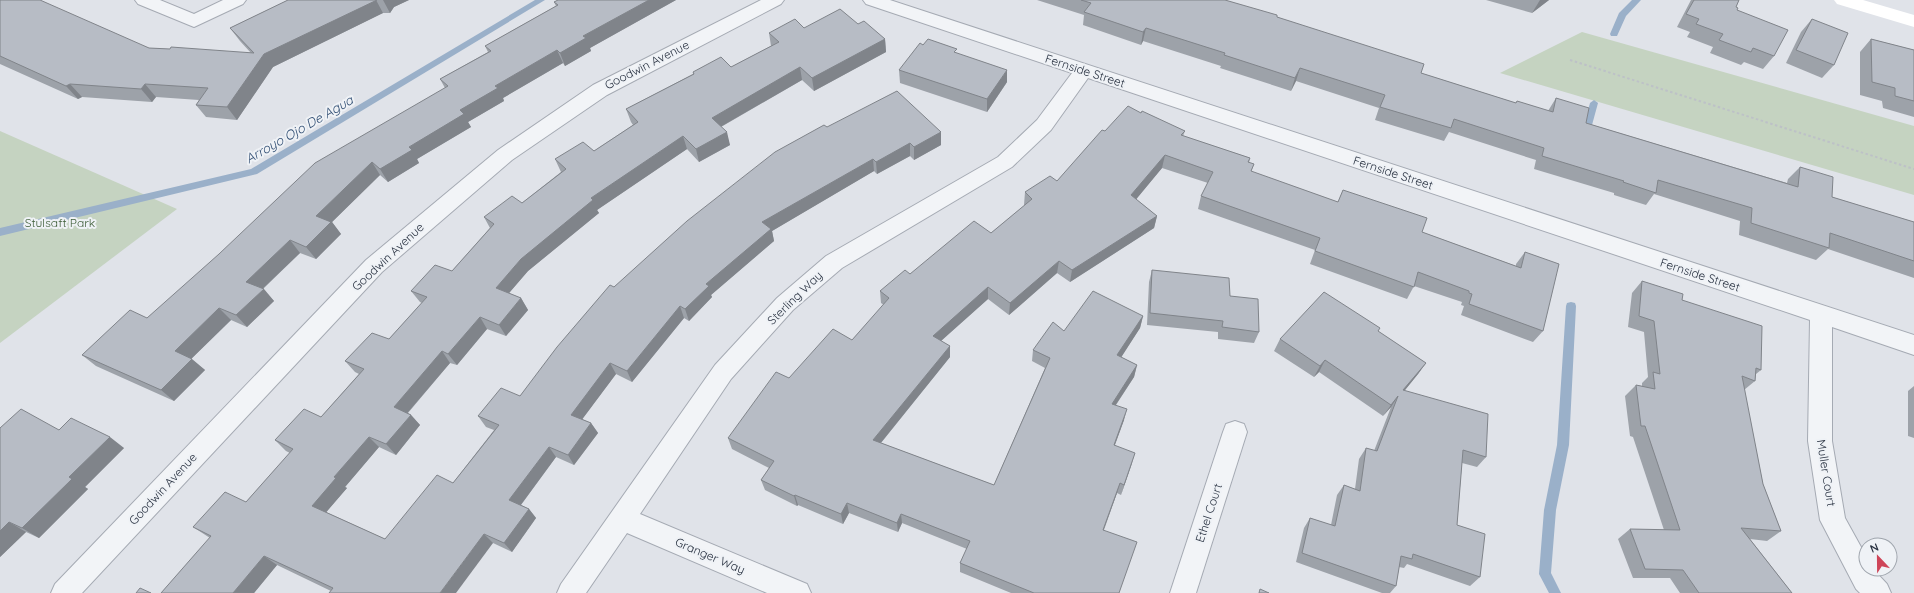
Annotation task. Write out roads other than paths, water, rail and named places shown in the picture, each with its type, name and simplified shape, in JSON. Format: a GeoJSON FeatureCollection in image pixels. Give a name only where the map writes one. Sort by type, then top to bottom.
{"type":"FeatureCollection","features":[{"type":"Feature","properties":{"kind":"main road"},"geometry":{"type":"LineString","coordinates":[[1843,0],[1914,21]]}},
{"type":"Feature","properties":{"kind":"street"},"geometry":{"type":"LineString","coordinates":[[144,0],[194,20],[237,0]]}},
{"type":"Feature","properties":{"kind":"street","name":"Goodwin Avenue"},"geometry":{"type":"LineString","coordinates":[[64,593],[374,266],[504,155],[600,90],[775,0]]}},
{"type":"Feature","properties":{"kind":"street","name":"Fernside Street"},"geometry":{"type":"LineString","coordinates":[[872,0],[1914,345]]}},
{"type":"Feature","properties":{"kind":"street","name":"Sterling Way"},"geometry":{"type":"LineString","coordinates":[[570,593],[722,372],[786,304],[834,262],[1005,162],[1044,125],[1084,70]]}},
{"type":"Feature","properties":{"kind":"street","name":"Muller Court"},"geometry":{"type":"LineString","coordinates":[[1821,315],[1820,441],[1833,520],[1865,580],[1878,593]]}},
{"type":"Feature","properties":{"kind":"street","name":"Ethel Court"},"geometry":{"type":"LineString","coordinates":[[1183,593],[1235,432]]}},
{"type":"Feature","properties":{"kind":"street","name":"Granger Way"},"geometry":{"type":"LineString","coordinates":[[621,518],[798,593]]}},
{"type":"Feature","properties":{"kind":"waterway","name":"Arroyo Ojo De Agua"},"geometry":{"type":"LineString","coordinates":[[0,232],[254,172],[541,0]]}},
{"type":"Feature","properties":{"kind":"waterway"},"geometry":{"type":"LineString","coordinates":[[1614,34],[1622,15],[1637,0]]}},
{"type":"Feature","properties":{"kind":"waterway"},"geometry":{"type":"LineString","coordinates":[[1585,136],[1594,103]]}},
{"type":"Feature","properties":{"kind":"waterway"},"geometry":{"type":"LineString","coordinates":[[1555,593],[1545,574],[1550,510],[1563,445],[1571,306]]}},
{"type":"Feature","properties":{"kind":"park label","name":"Stulsaft Park"},"geometry":{"type":"Point","coordinates":[60,223]}}]}
